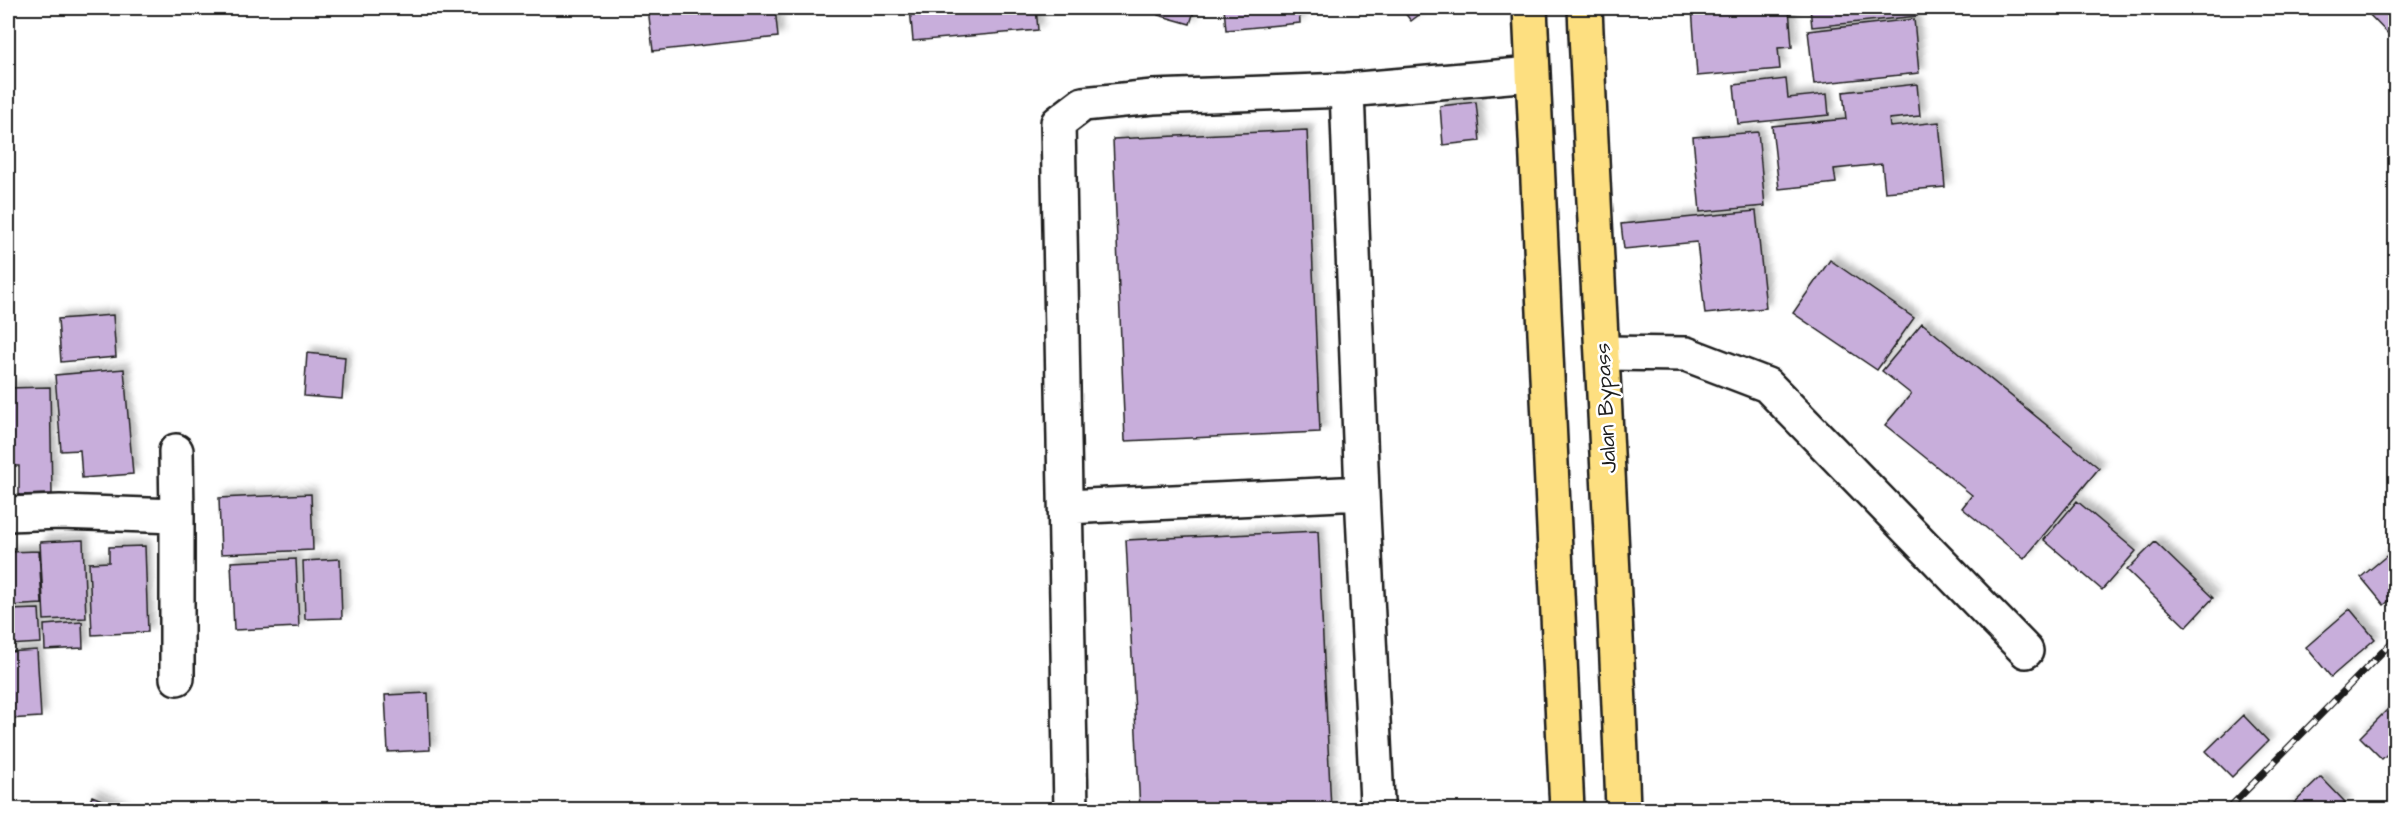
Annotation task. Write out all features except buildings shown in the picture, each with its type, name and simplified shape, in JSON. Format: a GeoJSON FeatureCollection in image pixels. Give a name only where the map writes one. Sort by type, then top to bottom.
{"type":"FeatureCollection","features":[{"type":"Feature","properties":{"kind":"highway"},"geometry":{"type":"LineString","coordinates":[[1530,8],[1567,810]]}},
{"type":"Feature","properties":{"kind":"highway","name":"Jalan Bypass"},"geometry":{"type":"LineString","coordinates":[[1585,8],[1591,151],[1604,353],[1623,810]]}},
{"type":"Feature","properties":{"kind":"street"},"geometry":{"type":"LineString","coordinates":[[1071,810],[1058,123],[1083,104],[1153,97],[1347,90],[1532,74]]}},
{"type":"Feature","properties":{"kind":"street"},"geometry":{"type":"LineString","coordinates":[[1347,90],[1362,493],[1377,802]]}},
{"type":"Feature","properties":{"kind":"street"},"geometry":{"type":"LineString","coordinates":[[1604,353],[1686,354],[1767,385],[2026,651]]}},
{"type":"Feature","properties":{"kind":"street"},"geometry":{"type":"LineString","coordinates":[[176,451],[177,678]]}},
{"type":"Feature","properties":{"kind":"street"},"geometry":{"type":"LineString","coordinates":[[1066,507],[1362,493]]}},
{"type":"Feature","properties":{"kind":"street"},"geometry":{"type":"LineString","coordinates":[[8,514],[60,512],[177,516]]}},
{"type":"Feature","properties":{"kind":"railway"},"geometry":{"type":"LineString","coordinates":[[2227,810],[2396,638]]}}]}
